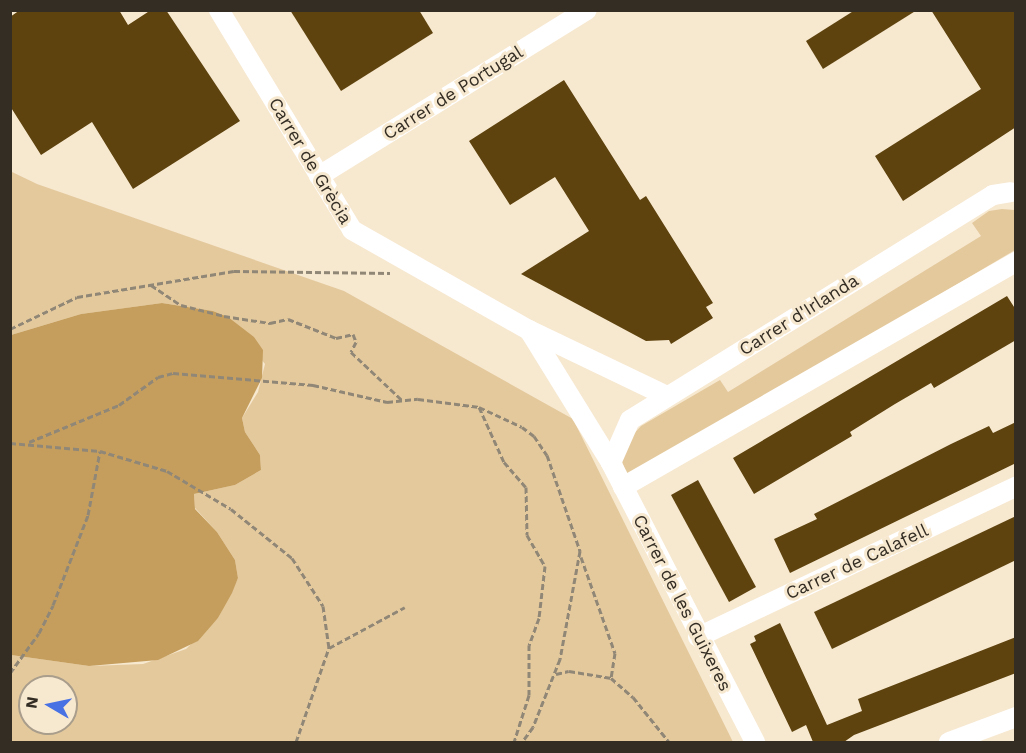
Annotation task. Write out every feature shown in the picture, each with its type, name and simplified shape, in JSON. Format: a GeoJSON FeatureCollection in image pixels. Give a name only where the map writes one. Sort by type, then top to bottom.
{"type":"FeatureCollection","features":[{"type":"Feature","properties":{"kind":"street","name":"Carrer de Grècia"},"geometry":{"type":"LineString","coordinates":[[219,10],[352,230],[529,330],[667,396]]}},
{"type":"Feature","properties":{"kind":"street","name":"Carrer de Portugal"},"geometry":{"type":"LineString","coordinates":[[319,176],[587,10]]}},
{"type":"Feature","properties":{"kind":"street","name":"Carrer d'Irlanda"},"geometry":{"type":"LineString","coordinates":[[611,463],[630,420],[993,195],[1014,191]]}},
{"type":"Feature","properties":{"kind":"street"},"geometry":{"type":"LineString","coordinates":[[623,487],[1016,262]]}},
{"type":"Feature","properties":{"kind":"street","name":"Carrer de Grècia"},"geometry":{"type":"LineString","coordinates":[[529,330],[611,463]]}},
{"type":"Feature","properties":{"kind":"street","name":"Carrer de les Guixeres"},"geometry":{"type":"LineString","coordinates":[[611,463],[698,637],[754,742]]}},
{"type":"Feature","properties":{"kind":"street","name":"Carrer de Calafell"},"geometry":{"type":"LineString","coordinates":[[698,637],[1016,487]]}},
{"type":"Feature","properties":{"kind":"street"},"geometry":{"type":"LineString","coordinates":[[949,742],[1016,717]]}},
{"type":"Feature","properties":{"kind":"path"},"geometry":{"type":"LineString","coordinates":[[10,328],[76,297],[234,271],[394,273]]}},
{"type":"Feature","properties":{"kind":"path"},"geometry":{"type":"LineString","coordinates":[[151,285],[181,305],[224,316],[270,323],[288,319],[336,338],[353,334],[356,342],[351,352],[402,400]]}},
{"type":"Feature","properties":{"kind":"path"},"geometry":{"type":"LineString","coordinates":[[29,442],[119,405],[158,377],[173,373],[313,385],[372,400],[402,400],[479,407],[534,436],[547,455],[580,550],[583,570],[615,653],[611,678]]}},
{"type":"Feature","properties":{"kind":"path"},"geometry":{"type":"LineString","coordinates":[[479,407],[504,462],[526,488],[527,535],[545,566],[539,618],[529,645],[529,694],[514,742]]}},
{"type":"Feature","properties":{"kind":"path"},"geometry":{"type":"LineString","coordinates":[[10,443],[29,442],[100,451],[167,471],[231,509],[292,558],[323,606],[329,648],[296,742]]}},
{"type":"Feature","properties":{"kind":"path"},"geometry":{"type":"LineString","coordinates":[[10,673],[39,633],[53,604],[88,515],[100,451]]}},
{"type":"Feature","properties":{"kind":"path"},"geometry":{"type":"LineString","coordinates":[[522,742],[533,727],[556,674],[580,550]]}},
{"type":"Feature","properties":{"kind":"path"},"geometry":{"type":"LineString","coordinates":[[329,648],[405,608]]}},
{"type":"Feature","properties":{"kind":"path"},"geometry":{"type":"LineString","coordinates":[[556,674],[570,671],[611,678],[633,697],[669,742]]}},
{"type":"Feature","properties":{"kind":"shaded area"},"geometry":{"type":"Polygon","coordinates":[[[10,171],[37,184],[344,291],[573,419],[733,742],[11,742],[11,655],[89,666],[143,664],[186,649],[218,618],[238,578],[235,560],[217,532],[195,508],[194,494],[235,485],[261,470],[260,455],[245,432],[242,418],[258,392],[265,364],[228,317],[213,311],[162,303],[81,314],[11,335],[10,171]]]}},
{"type":"Feature","properties":{"kind":"shaded area"},"geometry":{"type":"Polygon","coordinates":[[[1015,210],[1015,250],[628,479],[622,461],[630,438],[641,426],[720,380],[728,392],[981,236],[972,223],[989,211],[1015,210]]]}},
{"type":"Feature","properties":{"kind":"shaded area"},"geometry":{"type":"Polygon","coordinates":[[[162,303],[213,311],[228,317],[254,337],[263,350],[262,378],[242,418],[245,432],[260,455],[261,470],[235,485],[194,494],[195,509],[217,532],[235,560],[238,578],[232,593],[218,618],[198,641],[158,660],[89,666],[11,655],[11,335],[81,314],[162,303]]]}},
{"type":"Feature","properties":{"kind":"building"},"geometry":{"type":"Polygon","coordinates":[[[20,10],[119,10],[128,25],[151,10],[166,10],[240,121],[133,189],[92,122],[41,155],[10,106],[10,17],[20,10]]]}},
{"type":"Feature","properties":{"kind":"building"},"geometry":{"type":"Polygon","coordinates":[[[290,10],[419,10],[433,33],[341,91],[290,10]]]}},
{"type":"Feature","properties":{"kind":"building"},"geometry":{"type":"Polygon","coordinates":[[[855,10],[917,10],[823,69],[806,41],[855,10]]]}},
{"type":"Feature","properties":{"kind":"building"},"geometry":{"type":"Polygon","coordinates":[[[931,10],[1016,10],[1016,127],[903,201],[875,156],[981,89],[931,10]]]}},
{"type":"Feature","properties":{"kind":"building"},"geometry":{"type":"Polygon","coordinates":[[[564,80],[640,200],[646,196],[713,303],[706,307],[713,318],[671,344],[669,340],[646,341],[521,274],[589,231],[555,177],[510,205],[469,141],[564,80]]]}},
{"type":"Feature","properties":{"kind":"building"},"geometry":{"type":"Polygon","coordinates":[[[1007,296],[1016,310],[1016,340],[934,388],[931,383],[895,404],[850,432],[852,436],[754,494],[733,458],[1007,296]]]}},
{"type":"Feature","properties":{"kind":"building"},"geometry":{"type":"Polygon","coordinates":[[[1016,422],[1016,463],[790,573],[774,539],[817,519],[814,514],[951,444],[989,426],[993,433],[1016,422]]]}},
{"type":"Feature","properties":{"kind":"building"},"geometry":{"type":"Polygon","coordinates":[[[698,480],[756,587],[729,602],[671,495],[698,480]]]}},
{"type":"Feature","properties":{"kind":"building"},"geometry":{"type":"Polygon","coordinates":[[[1016,516],[1016,560],[832,649],[814,612],[1016,516]]]}},
{"type":"Feature","properties":{"kind":"building"},"geometry":{"type":"Polygon","coordinates":[[[780,623],[827,725],[862,711],[858,699],[1016,637],[1016,673],[854,735],[844,742],[813,742],[806,725],[792,732],[750,644],[756,641],[754,636],[780,623]]]}}]}
